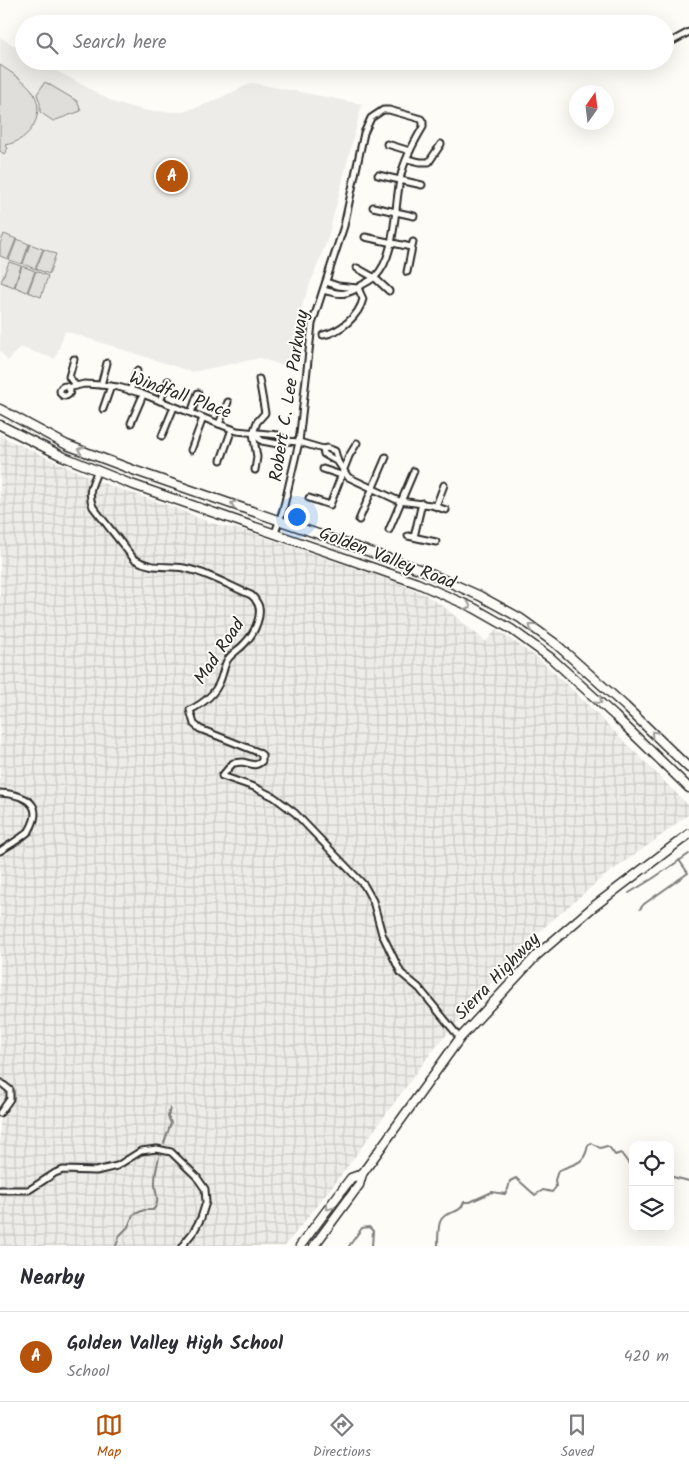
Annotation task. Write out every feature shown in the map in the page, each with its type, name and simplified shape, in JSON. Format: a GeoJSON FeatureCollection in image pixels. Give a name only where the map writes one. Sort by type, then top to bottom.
{"type":"FeatureCollection","features":[{"type":"Feature","properties":{"kind":"main road","name":"Golden Valley Road"},"geometry":{"type":"LineString","coordinates":[[0,408],[67,445],[136,471],[422,570],[480,596],[520,618],[556,644],[625,706],[689,768]]}},
{"type":"Feature","properties":{"kind":"main road","name":"Golden Valley Road"},"geometry":{"type":"LineString","coordinates":[[0,425],[62,456],[128,483],[417,583],[474,608],[510,629],[551,658],[621,721],[689,788]]}},
{"type":"Feature","properties":{"kind":"main road","name":"Sierra Highway"},"geometry":{"type":"LineString","coordinates":[[314,1246],[359,1184],[362,1174],[460,1038],[537,955],[593,907],[689,834]]}},
{"type":"Feature","properties":{"kind":"main road","name":"Sierra Highway"},"geometry":{"type":"LineString","coordinates":[[300,1246],[350,1178],[362,1174]]}},
{"type":"Feature","properties":{"kind":"street"},"geometry":{"type":"LineString","coordinates":[[674,40],[689,32]]}},
{"type":"Feature","properties":{"kind":"street","name":"Robert C. Lee Parkway"},"geometry":{"type":"LineString","coordinates":[[275,533],[280,520],[299,442],[312,324],[344,226],[364,133],[371,118],[384,110],[389,110],[421,119],[424,122],[423,127],[410,150]]}},
{"type":"Feature","properties":{"kind":"street"},"geometry":{"type":"LineString","coordinates":[[323,290],[338,295],[345,294],[374,278],[382,268],[391,242],[400,180],[410,150],[387,144]]}},
{"type":"Feature","properties":{"kind":"street"},"geometry":{"type":"LineString","coordinates":[[406,159],[429,162],[442,144]]}},
{"type":"Feature","properties":{"kind":"street"},"geometry":{"type":"LineString","coordinates":[[378,175],[422,185]]}},
{"type":"Feature","properties":{"kind":"street"},"geometry":{"type":"LineString","coordinates":[[373,207],[414,216]]}},
{"type":"Feature","properties":{"kind":"street"},"geometry":{"type":"LineString","coordinates":[[365,237],[412,245],[407,272]]}},
{"type":"Feature","properties":{"kind":"street"},"geometry":{"type":"LineString","coordinates":[[357,268],[374,278],[389,291]]}},
{"type":"Feature","properties":{"kind":"street"},"geometry":{"type":"LineString","coordinates":[[326,282],[338,286],[358,288]]}},
{"type":"Feature","properties":{"kind":"street"},"geometry":{"type":"LineString","coordinates":[[323,335],[333,333],[343,326],[361,307],[364,299],[358,288]]}},
{"type":"Feature","properties":{"kind":"street"},"geometry":{"type":"LineString","coordinates":[[74,359],[69,377],[76,386]]}},
{"type":"Feature","properties":{"kind":"street"},"geometry":{"type":"LineString","coordinates":[[101,384],[107,363]]}},
{"type":"Feature","properties":{"kind":"street"},"geometry":{"type":"LineString","coordinates":[[130,390],[137,371]]}},
{"type":"Feature","properties":{"kind":"street"},"geometry":{"type":"LineString","coordinates":[[255,470],[257,457],[253,434],[258,422],[265,413],[259,379]]}},
{"type":"Feature","properties":{"kind":"street"},"geometry":{"type":"LineString","coordinates":[[160,401],[168,382]]}},
{"type":"Feature","properties":{"kind":"street","name":"Windfall Place"},"geometry":{"type":"LineString","coordinates":[[68,388],[84,384],[101,384],[130,390],[232,429],[253,434],[262,441],[278,444],[286,441],[299,442],[323,449]]}},
{"type":"Feature","properties":{"kind":"street"},"geometry":{"type":"LineString","coordinates":[[103,409],[111,386]]}},
{"type":"Feature","properties":{"kind":"street"},"geometry":{"type":"LineString","coordinates":[[190,413],[198,393]]}},
{"type":"Feature","properties":{"kind":"street"},"geometry":{"type":"LineString","coordinates":[[131,423],[143,394]]}},
{"type":"Feature","properties":{"kind":"street"},"geometry":{"type":"LineString","coordinates":[[219,424],[228,402]]}},
{"type":"Feature","properties":{"kind":"street"},"geometry":{"type":"LineString","coordinates":[[162,436],[174,407]]}},
{"type":"Feature","properties":{"kind":"street"},"geometry":{"type":"LineString","coordinates":[[191,450],[203,418]]}},
{"type":"Feature","properties":{"kind":"street"},"geometry":{"type":"LineString","coordinates":[[221,460],[232,429]]}},
{"type":"Feature","properties":{"kind":"street"},"geometry":{"type":"LineString","coordinates":[[309,498],[330,505],[349,456],[357,444]]}},
{"type":"Feature","properties":{"kind":"street"},"geometry":{"type":"LineString","coordinates":[[338,462],[324,454],[323,449],[327,448],[335,451],[342,473]]}},
{"type":"Feature","properties":{"kind":"street"},"geometry":{"type":"LineString","coordinates":[[359,520],[386,457]]}},
{"type":"Feature","properties":{"kind":"street"},"geometry":{"type":"LineString","coordinates":[[323,469],[342,473],[372,489],[401,501],[422,503],[446,510]]}},
{"type":"Feature","properties":{"kind":"street","name":"Mad Road"},"geometry":{"type":"LineString","coordinates":[[98,470],[89,492],[93,507],[134,559],[153,567],[174,567],[195,571],[251,596],[257,601],[260,613],[251,636],[227,660],[220,682],[215,690],[198,706],[190,710],[194,724],[200,729],[262,755],[262,761],[258,764],[233,763],[222,776],[254,787],[274,797],[295,813],[364,885],[373,901],[382,934],[401,973],[419,988],[460,1038]]}},
{"type":"Feature","properties":{"kind":"street"},"geometry":{"type":"LineString","coordinates":[[389,530],[414,471]]}},
{"type":"Feature","properties":{"kind":"street"},"geometry":{"type":"LineString","coordinates":[[436,506],[444,485]]}},
{"type":"Feature","properties":{"kind":"street"},"geometry":{"type":"LineString","coordinates":[[422,503],[411,536],[436,542]]}},
{"type":"Feature","properties":{"kind":"street"},"geometry":{"type":"LineString","coordinates":[[0,792],[25,798],[31,803],[35,811],[30,830],[0,852]]}},
{"type":"Feature","properties":{"kind":"street"},"geometry":{"type":"LineString","coordinates":[[0,1082],[10,1090],[10,1099],[0,1113]]}},
{"type":"Feature","properties":{"kind":"street"},"geometry":{"type":"LineString","coordinates":[[0,1190],[29,1190],[63,1170],[96,1171],[117,1166],[141,1151],[157,1149],[171,1152],[196,1176],[205,1189],[206,1202],[201,1218],[194,1231],[182,1246]]}},
{"type":"Feature","properties":{"kind":"shaded area"},"geometry":{"type":"Polygon","coordinates":[[[0,37],[15,46],[15,70],[55,70],[115,103],[148,111],[183,112],[209,103],[252,83],[362,104],[327,241],[303,302],[287,367],[260,358],[192,372],[65,331],[55,359],[20,347],[8,361],[0,351],[0,37]]]}},
{"type":"Feature","properties":{"kind":"shaded area"},"geometry":{"type":"Polygon","coordinates":[[[0,65],[28,85],[36,98],[38,107],[37,116],[29,132],[22,138],[5,145],[8,148],[4,154],[0,151],[0,65]]]}},
{"type":"Feature","properties":{"kind":"shaded area"},"geometry":{"type":"Polygon","coordinates":[[[45,82],[77,101],[81,111],[53,121],[40,112],[37,94],[45,82]]]}},
{"type":"Feature","properties":{"kind":"shaded area"},"geometry":{"type":"Polygon","coordinates":[[[4,234],[16,239],[8,259],[0,256],[0,244],[4,234]]]}},
{"type":"Feature","properties":{"kind":"shaded area"},"geometry":{"type":"Polygon","coordinates":[[[17,239],[29,244],[22,264],[9,260],[17,239]]]}},
{"type":"Feature","properties":{"kind":"shaded area"},"geometry":{"type":"Polygon","coordinates":[[[30,244],[43,249],[35,269],[23,264],[30,244]]]}},
{"type":"Feature","properties":{"kind":"shaded area"},"geometry":{"type":"Polygon","coordinates":[[[44,249],[56,254],[49,274],[36,269],[44,249]]]}},
{"type":"Feature","properties":{"kind":"shaded area"},"geometry":{"type":"Polygon","coordinates":[[[9,262],[21,266],[14,287],[1,282],[9,262]]]}},
{"type":"Feature","properties":{"kind":"shaded area"},"geometry":{"type":"Polygon","coordinates":[[[22,266],[35,271],[27,292],[15,287],[22,266]]]}},
{"type":"Feature","properties":{"kind":"shaded area"},"geometry":{"type":"Polygon","coordinates":[[[36,271],[48,276],[41,297],[28,292],[36,271]]]}},
{"type":"Feature","properties":{"kind":"shaded area"},"geometry":{"type":"Polygon","coordinates":[[[0,435],[105,484],[221,526],[239,529],[393,581],[426,595],[443,606],[486,642],[496,629],[539,659],[576,693],[689,806],[689,814],[603,877],[542,929],[501,971],[430,1054],[345,1170],[285,1246],[0,1246],[0,435]]]}},
{"type":"Feature","properties":{"kind":"waterway"},"geometry":{"type":"LineString","coordinates":[[629,893],[689,854]]}},
{"type":"Feature","properties":{"kind":"waterway"},"geometry":{"type":"LineString","coordinates":[[640,909],[644,904],[688,873],[679,860]]}},
{"type":"Feature","properties":{"kind":"waterway"},"geometry":{"type":"LineString","coordinates":[[164,1143],[171,1123],[168,1117],[170,1108]]}},
{"type":"Feature","properties":{"kind":"waterway"},"geometry":{"type":"LineString","coordinates":[[438,1246],[439,1227],[442,1218],[459,1209],[464,1202],[470,1202],[492,1192],[505,1194],[510,1181],[516,1178],[535,1195],[543,1190],[552,1192],[556,1187],[555,1180],[558,1171],[581,1161],[588,1145],[591,1143],[600,1148],[607,1146],[615,1155],[621,1153],[629,1164]]}},
{"type":"Feature","properties":{"kind":"waterway"},"geometry":{"type":"LineString","coordinates":[[116,1246],[120,1235],[128,1227],[133,1215],[144,1210],[153,1210],[156,1206],[155,1179],[159,1157]]}},
{"type":"Feature","properties":{"kind":"waterway"},"geometry":{"type":"LineString","coordinates":[[674,1177],[689,1181]]}},
{"type":"Feature","properties":{"kind":"waterway"},"geometry":{"type":"LineString","coordinates":[[349,1246],[362,1228],[369,1227],[373,1231],[372,1246]]}},
{"type":"Feature","properties":{"kind":"place","name":"Golden Valley High School"},"geometry":{"type":"Point","coordinates":[172,176]}}]}
